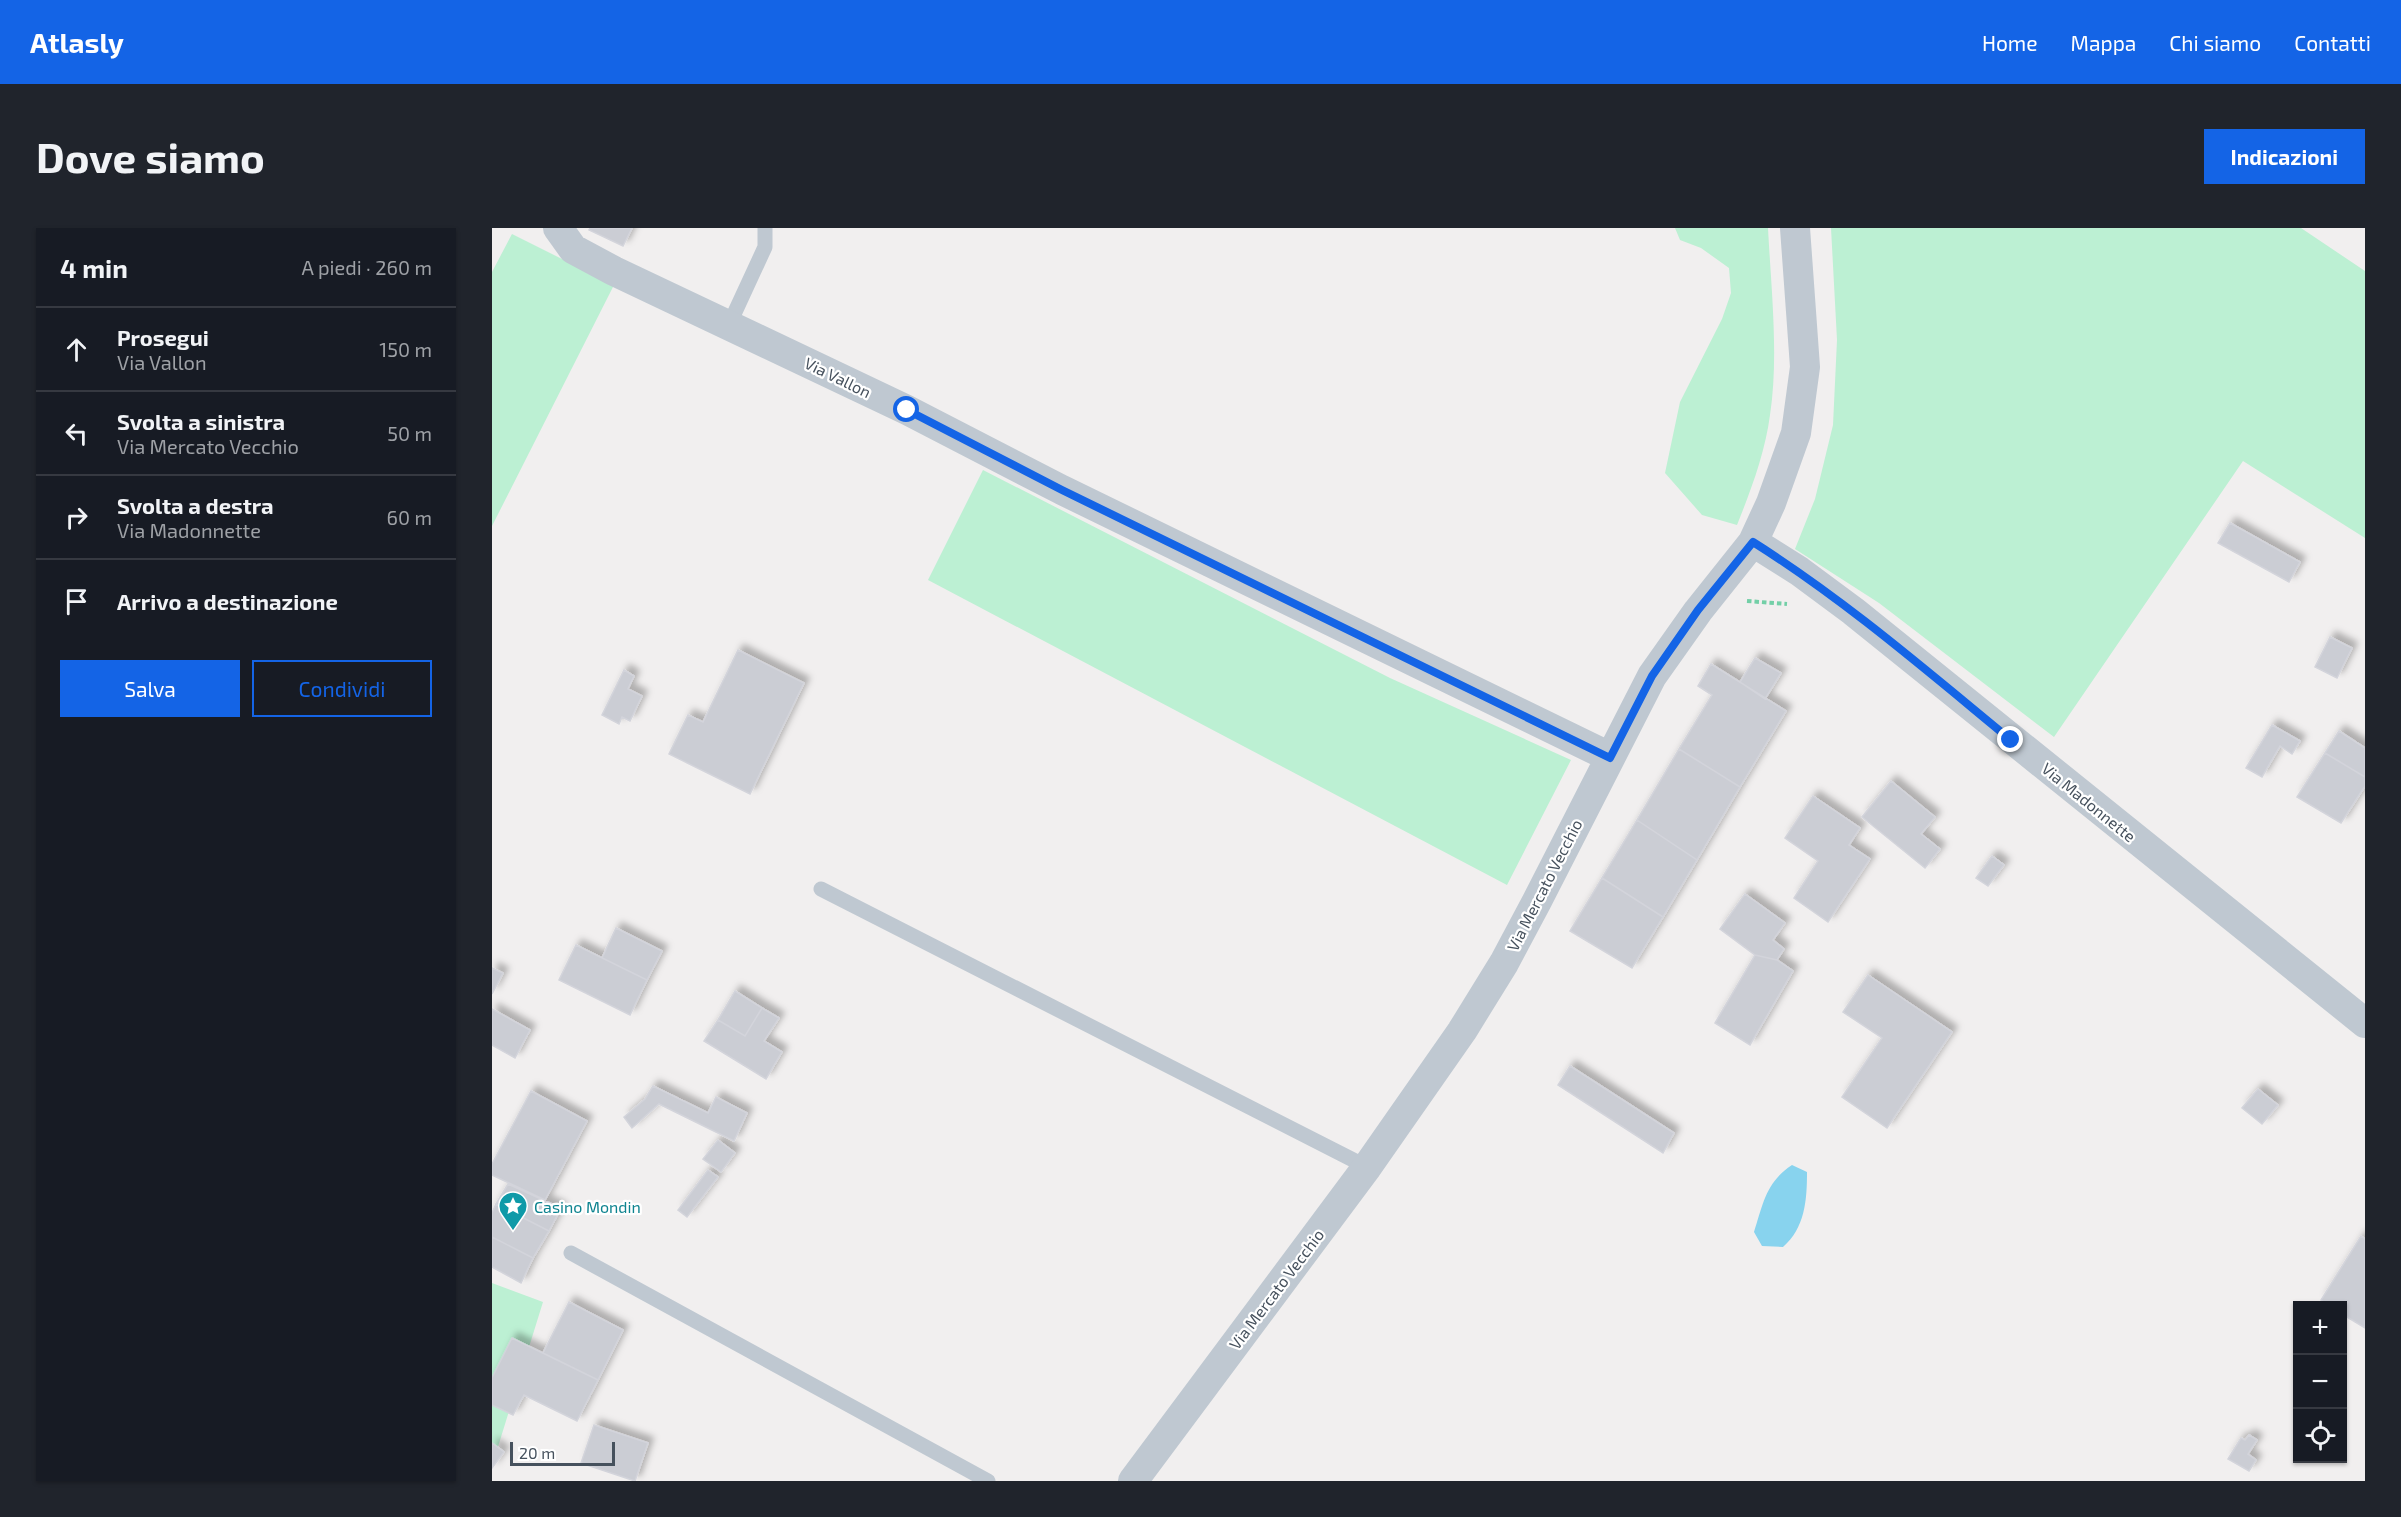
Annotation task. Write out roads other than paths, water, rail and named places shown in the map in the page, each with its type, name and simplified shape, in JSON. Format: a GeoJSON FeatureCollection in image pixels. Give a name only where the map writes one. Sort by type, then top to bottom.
{"type":"FeatureCollection","features":[{"type":"Feature","properties":{"kind":"street","name":"Via Vallon"},"geometry":{"type":"LineString","coordinates":[[558,228],[573,249],[614,271],[907,410],[1062,490],[1610,758]]}},
{"type":"Feature","properties":{"kind":"street","name":"Via Mercato Vecchio"},"geometry":{"type":"LineString","coordinates":[[1133,1481],[1367,1167],[1462,1031],[1504,963],[1652,676],[1698,610],[1753,542],[1771,503],[1796,433],[1805,367],[1795,228]]}},
{"type":"Feature","properties":{"kind":"street","name":"Via Madonnette"},"geometry":{"type":"LineString","coordinates":[[1753,542],[1799,571],[1853,611],[2365,1023]]}},
{"type":"Feature","properties":{"kind":"lane"},"geometry":{"type":"LineString","coordinates":[[729,325],[765,247],[765,228]]}},
{"type":"Feature","properties":{"kind":"lane"},"geometry":{"type":"LineString","coordinates":[[821,889],[1367,1167]]}},
{"type":"Feature","properties":{"kind":"lane"},"geometry":{"type":"LineString","coordinates":[[570,1253],[988,1481]]}},
{"type":"Feature","properties":{"kind":"water"},"geometry":{"type":"Polygon","coordinates":[[[1792,1165],[1807,1172],[1805,1203],[1800,1222],[1783,1247],[1762,1246],[1754,1232],[1763,1203],[1776,1179],[1792,1165]]]}},
{"type":"Feature","properties":{"kind":"place","name":"Casino Mondin"},"geometry":{"type":"Point","coordinates":[513,1232]}}]}
